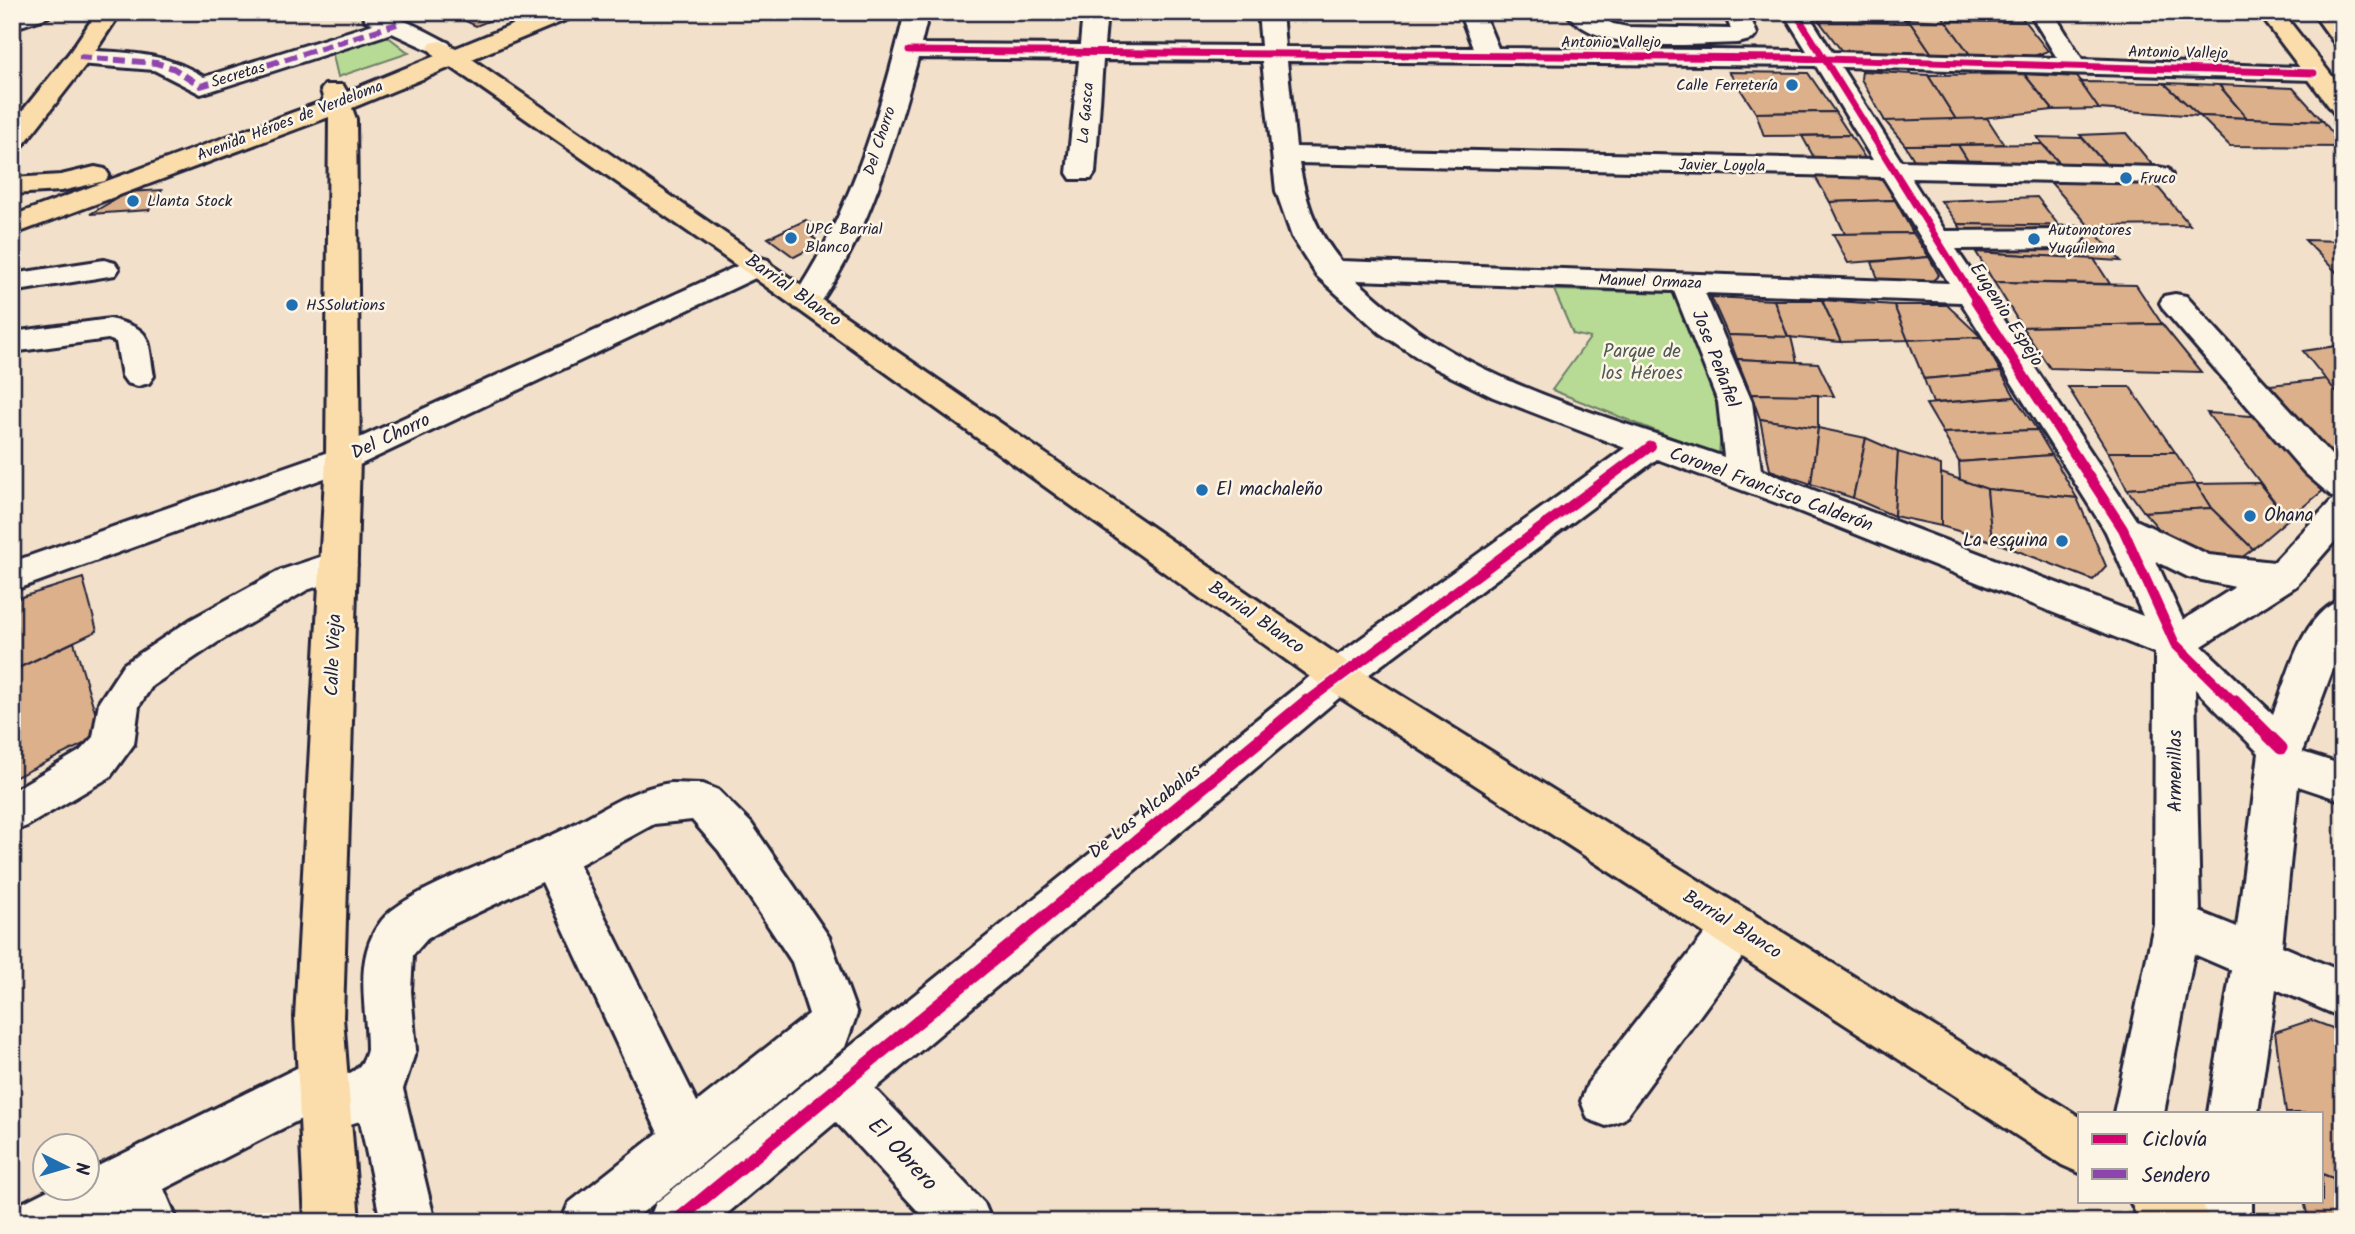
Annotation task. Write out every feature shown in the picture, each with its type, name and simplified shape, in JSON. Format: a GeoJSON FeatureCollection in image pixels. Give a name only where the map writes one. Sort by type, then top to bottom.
{"type":"FeatureCollection","features":[{"type":"Feature","properties":{"kind":"main road","name":"Avenida Héroes de Verdeloma"},"geometry":{"type":"LineString","coordinates":[[447,52],[528,12]]}},
{"type":"Feature","properties":{"kind":"main road","name":"Avenida Héroes de Verdeloma"},"geometry":{"type":"LineString","coordinates":[[12,225],[447,52],[565,12]]}},
{"type":"Feature","properties":{"kind":"main road"},"geometry":{"type":"LineString","coordinates":[[2270,12],[2343,108]]}},
{"type":"Feature","properties":{"kind":"main road"},"geometry":{"type":"LineString","coordinates":[[2324,12],[2343,39]]}},
{"type":"Feature","properties":{"kind":"main road"},"geometry":{"type":"LineString","coordinates":[[12,142],[21,123],[79,57],[107,13]]}},
{"type":"Feature","properties":{"kind":"main road","name":"Barrial Blanco"},"geometry":{"type":"LineString","coordinates":[[447,52],[757,266],[1339,676],[2078,1146]]}},
{"type":"Feature","properties":{"kind":"main road","name":"Avenida Héroes de Verdeloma"},"geometry":{"type":"LineString","coordinates":[[13,186],[61,183],[99,174],[336,97]]}},
{"type":"Feature","properties":{"kind":"main road","name":"Calle Vieja"},"geometry":{"type":"LineString","coordinates":[[332,1222],[319,1017],[343,459],[343,119],[336,97]]}},
{"type":"Feature","properties":{"kind":"main road"},"geometry":{"type":"LineString","coordinates":[[12,225],[25,208],[25,198],[13,186]]}},
{"type":"Feature","properties":{"kind":"main road"},"geometry":{"type":"LineString","coordinates":[[2157,1202],[2184,1222]]}},
{"type":"Feature","properties":{"kind":"street"},"geometry":{"type":"LineString","coordinates":[[12,22],[40,12]]}},
{"type":"Feature","properties":{"kind":"street"},"geometry":{"type":"LineString","coordinates":[[364,12],[397,24],[447,52]]}},
{"type":"Feature","properties":{"kind":"street","name":"Del Chorro"},"geometry":{"type":"LineString","coordinates":[[806,301],[825,278],[856,214],[909,51],[917,12]]}},
{"type":"Feature","properties":{"kind":"street","name":"La Gasca"},"geometry":{"type":"LineString","coordinates":[[1081,173],[1095,12]]}},
{"type":"Feature","properties":{"kind":"street","name":"Coronel Francisco Calderón"},"geometry":{"type":"LineString","coordinates":[[1270,12],[1291,196],[1304,234],[1328,270],[1397,332],[1476,379],[1651,446],[1744,477],[2175,644]]}},
{"type":"Feature","properties":{"kind":"street"},"geometry":{"type":"LineString","coordinates":[[1471,12],[1489,57]]}},
{"type":"Feature","properties":{"kind":"street"},"geometry":{"type":"LineString","coordinates":[[1578,12],[1582,18],[1609,33],[1738,36],[1745,34],[1745,29],[1735,12]]}},
{"type":"Feature","properties":{"kind":"street","name":"Eugenio Espejo"},"geometry":{"type":"LineString","coordinates":[[1794,12],[1936,240],[2123,529],[2175,644]]}},
{"type":"Feature","properties":{"kind":"street"},"geometry":{"type":"LineString","coordinates":[[2042,12],[2074,66]]}},
{"type":"Feature","properties":{"kind":"street","name":"Secretas"},"geometry":{"type":"LineString","coordinates":[[79,57],[156,62],[173,68],[201,86],[397,24]]}},
{"type":"Feature","properties":{"kind":"street","name":"Antonio Vallejo"},"geometry":{"type":"LineString","coordinates":[[909,51],[1825,60],[2314,73]]}},
{"type":"Feature","properties":{"kind":"street","name":"Javier Loyola"},"geometry":{"type":"LineString","coordinates":[[1285,155],[2158,175]]}},
{"type":"Feature","properties":{"kind":"street"},"geometry":{"type":"LineString","coordinates":[[1936,240],[2069,239]]}},
{"type":"Feature","properties":{"kind":"street","name":"Del Chorro"},"geometry":{"type":"LineString","coordinates":[[12,577],[343,459],[757,266]]}},
{"type":"Feature","properties":{"kind":"street"},"geometry":{"type":"LineString","coordinates":[[12,283],[104,269]]}},
{"type":"Feature","properties":{"kind":"street","name":"Manuel Ormaza"},"geometry":{"type":"LineString","coordinates":[[1328,270],[1971,293]]}},
{"type":"Feature","properties":{"kind":"street","name":"Jose Peñafiel"},"geometry":{"type":"LineString","coordinates":[[1686,284],[1735,402],[1744,477]]}},
{"type":"Feature","properties":{"kind":"street"},"geometry":{"type":"LineString","coordinates":[[2175,303],[2318,465],[2343,488]]}},
{"type":"Feature","properties":{"kind":"street"},"geometry":{"type":"LineString","coordinates":[[12,342],[110,329],[131,336],[138,376]]}},
{"type":"Feature","properties":{"kind":"street","name":"De Las Alcabalas"},"geometry":{"type":"LineString","coordinates":[[675,1222],[1339,676],[1651,446]]}},
{"type":"Feature","properties":{"kind":"street"},"geometry":{"type":"LineString","coordinates":[[2343,508],[2283,576],[2175,644],[2280,755],[2343,783]]}},
{"type":"Feature","properties":{"kind":"street"},"geometry":{"type":"LineString","coordinates":[[2123,529],[2201,567],[2238,574],[2283,576]]}},
{"type":"Feature","properties":{"kind":"street"},"geometry":{"type":"LineString","coordinates":[[12,813],[95,764],[113,744],[119,702],[138,675],[204,631],[294,580],[338,565]]}},
{"type":"Feature","properties":{"kind":"street"},"geometry":{"type":"LineString","coordinates":[[2233,1112],[2257,958],[2280,755],[2322,640],[2343,614]]}},
{"type":"Feature","properties":{"kind":"street","name":"Armenillas"},"geometry":{"type":"LineString","coordinates":[[2139,1112],[2177,924],[2175,644]]}},
{"type":"Feature","properties":{"kind":"street"},"geometry":{"type":"LineString","coordinates":[[41,1222],[141,1199],[324,1095],[377,1085],[388,1069],[391,1043],[385,980],[391,948],[401,933],[430,914],[552,856],[639,810],[676,800],[703,803],[735,837],[812,952],[833,1014],[828,1030],[588,1222]]}},
{"type":"Feature","properties":{"kind":"street"},"geometry":{"type":"LineString","coordinates":[[552,856],[689,1142]]}},
{"type":"Feature","properties":{"kind":"street"},"geometry":{"type":"LineString","coordinates":[[2177,924],[2343,995]]}},
{"type":"Feature","properties":{"kind":"street"},"geometry":{"type":"LineString","coordinates":[[1606,1101],[1737,928]]}},
{"type":"Feature","properties":{"kind":"street"},"geometry":{"type":"LineString","coordinates":[[377,1085],[408,1222]]}},
{"type":"Feature","properties":{"kind":"street","name":"El Obrero"},"geometry":{"type":"LineString","coordinates":[[838,1087],[965,1222]]}},
{"type":"Feature","properties":{"kind":"street"},"geometry":{"type":"LineString","coordinates":[[2225,1222],[2226,1202]]}},
{"type":"Feature","properties":{"kind":"green space"},"geometry":{"type":"Polygon","coordinates":[[[382,32],[409,53],[338,77],[332,51],[382,32]]]}},
{"type":"Feature","properties":{"kind":"green space","name":"Parque de los Héroes"},"geometry":{"type":"Polygon","coordinates":[[[1554,290],[1676,293],[1723,405],[1719,456],[1552,390],[1590,338],[1573,334],[1554,290]]]}},
{"type":"Feature","properties":{"kind":"building"},"geometry":{"type":"Polygon","coordinates":[[[447,12],[511,12],[476,26],[447,12]]]}},
{"type":"Feature","properties":{"kind":"building"},"geometry":{"type":"Polygon","coordinates":[[[1814,12],[1881,12],[1887,22],[1820,22],[1814,12]]]}},
{"type":"Feature","properties":{"kind":"building"},"geometry":{"type":"Polygon","coordinates":[[[1939,12],[2018,12],[2025,22],[1946,21],[1939,12]]]}},
{"type":"Feature","properties":{"kind":"building"},"geometry":{"type":"Polygon","coordinates":[[[1903,19],[1946,21],[1972,57],[1932,54],[1911,23],[1903,19]]]}},
{"type":"Feature","properties":{"kind":"building"},"geometry":{"type":"Polygon","coordinates":[[[1946,21],[2025,22],[2048,51],[2034,56],[1972,57],[1946,21]]]}},
{"type":"Feature","properties":{"kind":"building"},"geometry":{"type":"Polygon","coordinates":[[[1820,22],[1911,23],[1932,54],[1844,54],[1820,22]]]}},
{"type":"Feature","properties":{"kind":"building"},"geometry":{"type":"Polygon","coordinates":[[[1862,71],[1928,75],[1957,121],[1885,121],[1861,79],[1862,71]]]}},
{"type":"Feature","properties":{"kind":"building"},"geometry":{"type":"Polygon","coordinates":[[[1729,72],[1808,73],[1835,112],[1756,113],[1729,72]]]}},
{"type":"Feature","properties":{"kind":"building"},"geometry":{"type":"Polygon","coordinates":[[[2024,74],[2078,77],[2099,109],[2053,110],[2024,74]]]}},
{"type":"Feature","properties":{"kind":"building"},"geometry":{"type":"Polygon","coordinates":[[[2024,74],[2053,110],[1957,121],[1928,75],[2024,74]]]}},
{"type":"Feature","properties":{"kind":"building"},"geometry":{"type":"Polygon","coordinates":[[[2080,82],[2164,83],[2200,116],[2099,109],[2080,82]]]}},
{"type":"Feature","properties":{"kind":"building"},"geometry":{"type":"Polygon","coordinates":[[[2164,83],[2219,85],[2247,118],[2200,116],[2164,83]]]}},
{"type":"Feature","properties":{"kind":"building"},"geometry":{"type":"Polygon","coordinates":[[[2219,85],[2293,88],[2323,121],[2247,118],[2219,85]]]}},
{"type":"Feature","properties":{"kind":"building"},"geometry":{"type":"Polygon","coordinates":[[[1835,112],[1850,135],[1764,136],[1756,113],[1835,112]]]}},
{"type":"Feature","properties":{"kind":"building"},"geometry":{"type":"Polygon","coordinates":[[[2200,116],[2323,121],[2343,147],[2230,146],[2200,116]]]}},
{"type":"Feature","properties":{"kind":"building"},"geometry":{"type":"Polygon","coordinates":[[[1987,118],[2004,144],[1905,145],[1885,121],[1987,118]]]}},
{"type":"Feature","properties":{"kind":"building"},"geometry":{"type":"Polygon","coordinates":[[[2126,133],[2154,167],[2108,167],[2080,135],[2126,133]]]}},
{"type":"Feature","properties":{"kind":"building"},"geometry":{"type":"Polygon","coordinates":[[[1850,135],[1867,161],[1816,161],[1802,136],[1850,135]]]}},
{"type":"Feature","properties":{"kind":"building"},"geometry":{"type":"Polygon","coordinates":[[[2037,137],[2082,138],[2108,167],[2061,165],[2037,137]]]}},
{"type":"Feature","properties":{"kind":"building"},"geometry":{"type":"Polygon","coordinates":[[[2042,144],[2061,165],[1971,166],[1958,145],[2042,144]]]}},
{"type":"Feature","properties":{"kind":"building"},"geometry":{"type":"Polygon","coordinates":[[[1905,145],[1958,145],[1971,166],[1919,168],[1905,145]]]}},
{"type":"Feature","properties":{"kind":"building"},"geometry":{"type":"Polygon","coordinates":[[[1814,175],[1861,175],[1884,181],[1895,200],[1830,202],[1814,175]]]}},
{"type":"Feature","properties":{"kind":"building"},"geometry":{"type":"Polygon","coordinates":[[[2046,177],[2150,178],[2190,225],[2089,226],[2046,177]]]}},
{"type":"Feature","properties":{"kind":"building","name":"Llanta Stock"},"geometry":{"type":"Polygon","coordinates":[[[162,190],[149,210],[90,214],[128,192],[162,190]]]}},
{"type":"Feature","properties":{"kind":"building"},"geometry":{"type":"Polygon","coordinates":[[[2037,197],[2059,226],[1958,224],[1941,201],[2037,197]]]}},
{"type":"Feature","properties":{"kind":"building"},"geometry":{"type":"Polygon","coordinates":[[[1895,200],[1913,233],[1845,234],[1830,202],[1895,200]]]}},
{"type":"Feature","properties":{"kind":"building","name":"UPC Barrial Blanco"},"geometry":{"type":"Polygon","coordinates":[[[806,220],[823,231],[812,237],[821,243],[794,257],[768,238],[806,220]]]}},
{"type":"Feature","properties":{"kind":"building","name":"Automotores Yuquilema"},"geometry":{"type":"Polygon","coordinates":[[[1958,224],[2089,226],[2121,261],[1976,252],[1958,224]]]}},
{"type":"Feature","properties":{"kind":"building"},"geometry":{"type":"Polygon","coordinates":[[[1913,233],[1929,257],[1848,263],[1833,234],[1913,233]]]}},
{"type":"Feature","properties":{"kind":"building"},"geometry":{"type":"Polygon","coordinates":[[[2305,240],[2343,241],[2343,279],[2305,240]]]}},
{"type":"Feature","properties":{"kind":"building"},"geometry":{"type":"Polygon","coordinates":[[[1976,252],[2094,259],[2110,284],[1994,282],[1976,252]]]}},
{"type":"Feature","properties":{"kind":"building"},"geometry":{"type":"Polygon","coordinates":[[[1929,257],[1939,275],[1930,283],[1879,282],[1872,262],[1929,257]]]}},
{"type":"Feature","properties":{"kind":"building"},"geometry":{"type":"Polygon","coordinates":[[[1994,282],[2136,285],[2162,324],[2022,327],[1994,282]]]}},
{"type":"Feature","properties":{"kind":"building"},"geometry":{"type":"Polygon","coordinates":[[[1711,297],[1774,300],[1788,337],[1728,335],[1711,297]]]}},
{"type":"Feature","properties":{"kind":"building"},"geometry":{"type":"Polygon","coordinates":[[[1774,300],[1822,300],[1841,342],[1788,337],[1774,300]]]}},
{"type":"Feature","properties":{"kind":"building"},"geometry":{"type":"Polygon","coordinates":[[[1822,300],[1894,305],[1908,340],[1841,342],[1822,300]]]}},
{"type":"Feature","properties":{"kind":"building"},"geometry":{"type":"Polygon","coordinates":[[[1894,305],[1947,305],[1981,337],[1908,340],[1894,305]]]}},
{"type":"Feature","properties":{"kind":"building"},"geometry":{"type":"Polygon","coordinates":[[[2162,324],[2201,372],[2050,368],[2022,327],[2162,324]]]}},
{"type":"Feature","properties":{"kind":"building"},"geometry":{"type":"Polygon","coordinates":[[[1728,335],[1791,337],[1797,362],[1737,359],[1728,335]]]}},
{"type":"Feature","properties":{"kind":"building"},"geometry":{"type":"Polygon","coordinates":[[[1981,337],[2001,372],[1924,379],[1908,340],[1981,337]]]}},
{"type":"Feature","properties":{"kind":"building"},"geometry":{"type":"Polygon","coordinates":[[[2343,345],[2343,401],[2303,351],[2343,345]]]}},
{"type":"Feature","properties":{"kind":"building"},"geometry":{"type":"Polygon","coordinates":[[[1737,359],[1818,363],[1834,396],[1751,394],[1737,359]]]}},
{"type":"Feature","properties":{"kind":"building"},"geometry":{"type":"Polygon","coordinates":[[[2001,372],[2015,397],[1933,403],[1924,379],[2001,372]]]}},
{"type":"Feature","properties":{"kind":"building"},"geometry":{"type":"Polygon","coordinates":[[[2326,379],[2343,401],[2343,449],[2331,460],[2261,386],[2326,379]]]}},
{"type":"Feature","properties":{"kind":"building"},"geometry":{"type":"Polygon","coordinates":[[[2068,387],[2130,387],[2175,452],[2108,452],[2068,387]]]}},
{"type":"Feature","properties":{"kind":"building"},"geometry":{"type":"Polygon","coordinates":[[[1751,394],[1818,395],[1818,428],[1760,419],[1751,394]]]}},
{"type":"Feature","properties":{"kind":"building"},"geometry":{"type":"Polygon","coordinates":[[[2015,397],[2037,430],[1943,433],[1926,404],[2015,397]]]}},
{"type":"Feature","properties":{"kind":"building"},"geometry":{"type":"Polygon","coordinates":[[[2207,413],[2266,417],[2329,486],[2288,519],[2207,413]]]}},
{"type":"Feature","properties":{"kind":"building"},"geometry":{"type":"Polygon","coordinates":[[[1760,419],[1818,428],[1811,484],[1770,470],[1760,419]]]}},
{"type":"Feature","properties":{"kind":"building"},"geometry":{"type":"Polygon","coordinates":[[[1818,428],[1866,438],[1853,498],[1811,484],[1818,428]]]}},
{"type":"Feature","properties":{"kind":"building"},"geometry":{"type":"Polygon","coordinates":[[[2037,430],[2052,455],[1959,462],[1943,433],[2037,430]]]}},
{"type":"Feature","properties":{"kind":"building"},"geometry":{"type":"Polygon","coordinates":[[[1866,438],[1898,452],[1894,516],[1853,498],[1866,438]]]}},
{"type":"Feature","properties":{"kind":"building"},"geometry":{"type":"Polygon","coordinates":[[[1898,452],[1941,465],[1941,526],[1894,516],[1898,452]]]}},
{"type":"Feature","properties":{"kind":"building"},"geometry":{"type":"Polygon","coordinates":[[[2108,452],[2175,452],[2196,484],[2127,489],[2108,452]]]}},
{"type":"Feature","properties":{"kind":"building"},"geometry":{"type":"Polygon","coordinates":[[[2052,455],[2077,498],[1987,489],[1960,480],[1959,462],[2052,455]]]}},
{"type":"Feature","properties":{"kind":"building"},"geometry":{"type":"Polygon","coordinates":[[[1941,473],[1987,489],[1992,541],[1941,526],[1941,473]]]}},
{"type":"Feature","properties":{"kind":"building"},"geometry":{"type":"Polygon","coordinates":[[[2259,483],[2288,519],[2253,549],[2211,508],[2196,484],[2259,483]]]}},
{"type":"Feature","properties":{"kind":"building"},"geometry":{"type":"Polygon","coordinates":[[[2196,484],[2211,508],[2144,512],[2127,489],[2196,484]]]}},
{"type":"Feature","properties":{"kind":"building"},"geometry":{"type":"Polygon","coordinates":[[[1987,489],[2077,498],[2106,566],[2093,580],[1992,541],[1987,489]]]}},
{"type":"Feature","properties":{"kind":"building"},"geometry":{"type":"Polygon","coordinates":[[[2211,508],[2253,549],[2240,559],[2206,556],[2164,535],[2144,512],[2211,508]]]}},
{"type":"Feature","properties":{"kind":"building"},"geometry":{"type":"Polygon","coordinates":[[[83,578],[97,631],[12,671],[12,600],[83,578]]]}},
{"type":"Feature","properties":{"kind":"building"},"geometry":{"type":"Polygon","coordinates":[[[74,642],[102,735],[12,779],[12,671],[74,642]]]}},
{"type":"Feature","properties":{"kind":"building"},"geometry":{"type":"Polygon","coordinates":[[[2311,1020],[2343,1032],[2343,1182],[2324,1175],[2324,1112],[2286,1112],[2275,1032],[2311,1020]]]}},
{"type":"Feature","properties":{"kind":"building"},"geometry":{"type":"Polygon","coordinates":[[[2324,1175],[2343,1182],[2343,1222],[2309,1222],[2304,1202],[2324,1202],[2324,1175]]]}},
{"type":"Feature","properties":{"kind":"marked path"},"geometry":{"type":"LineString","coordinates":[[79,57],[156,63],[173,68],[201,86],[397,24]]}},
{"type":"Feature","properties":{"kind":"cycle path"},"geometry":{"type":"LineString","coordinates":[[1795,12],[1936,240],[2123,529],[2175,644],[2281,748]]}},
{"type":"Feature","properties":{"kind":"cycle path"},"geometry":{"type":"LineString","coordinates":[[909,51],[1789,58],[2314,73]]}},
{"type":"Feature","properties":{"kind":"cycle path"},"geometry":{"type":"LineString","coordinates":[[675,1222],[1338,676],[1651,446]]}},
{"type":"Feature","properties":{"kind":"place","name":"Calle Ferretería"},"geometry":{"type":"Point","coordinates":[1792,85]}},
{"type":"Feature","properties":{"kind":"place","name":"Fruco"},"geometry":{"type":"Point","coordinates":[2126,178]}},
{"type":"Feature","properties":{"kind":"place","name":"Llanta Stock"},"geometry":{"type":"Point","coordinates":[133,201]}},
{"type":"Feature","properties":{"kind":"place","name":"UPC Barrial Blanco"},"geometry":{"type":"Point","coordinates":[791,238]}},
{"type":"Feature","properties":{"kind":"place","name":"Automotores Yuquilema"},"geometry":{"type":"Point","coordinates":[2034,239]}},
{"type":"Feature","properties":{"kind":"place","name":"HSSolutions"},"geometry":{"type":"Point","coordinates":[292,305]}},
{"type":"Feature","properties":{"kind":"place","name":"El machaleño"},"geometry":{"type":"Point","coordinates":[1202,490]}},
{"type":"Feature","properties":{"kind":"place","name":"Ohana"},"geometry":{"type":"Point","coordinates":[2250,516]}},
{"type":"Feature","properties":{"kind":"place","name":"La esquina"},"geometry":{"type":"Point","coordinates":[2062,541]}}]}
